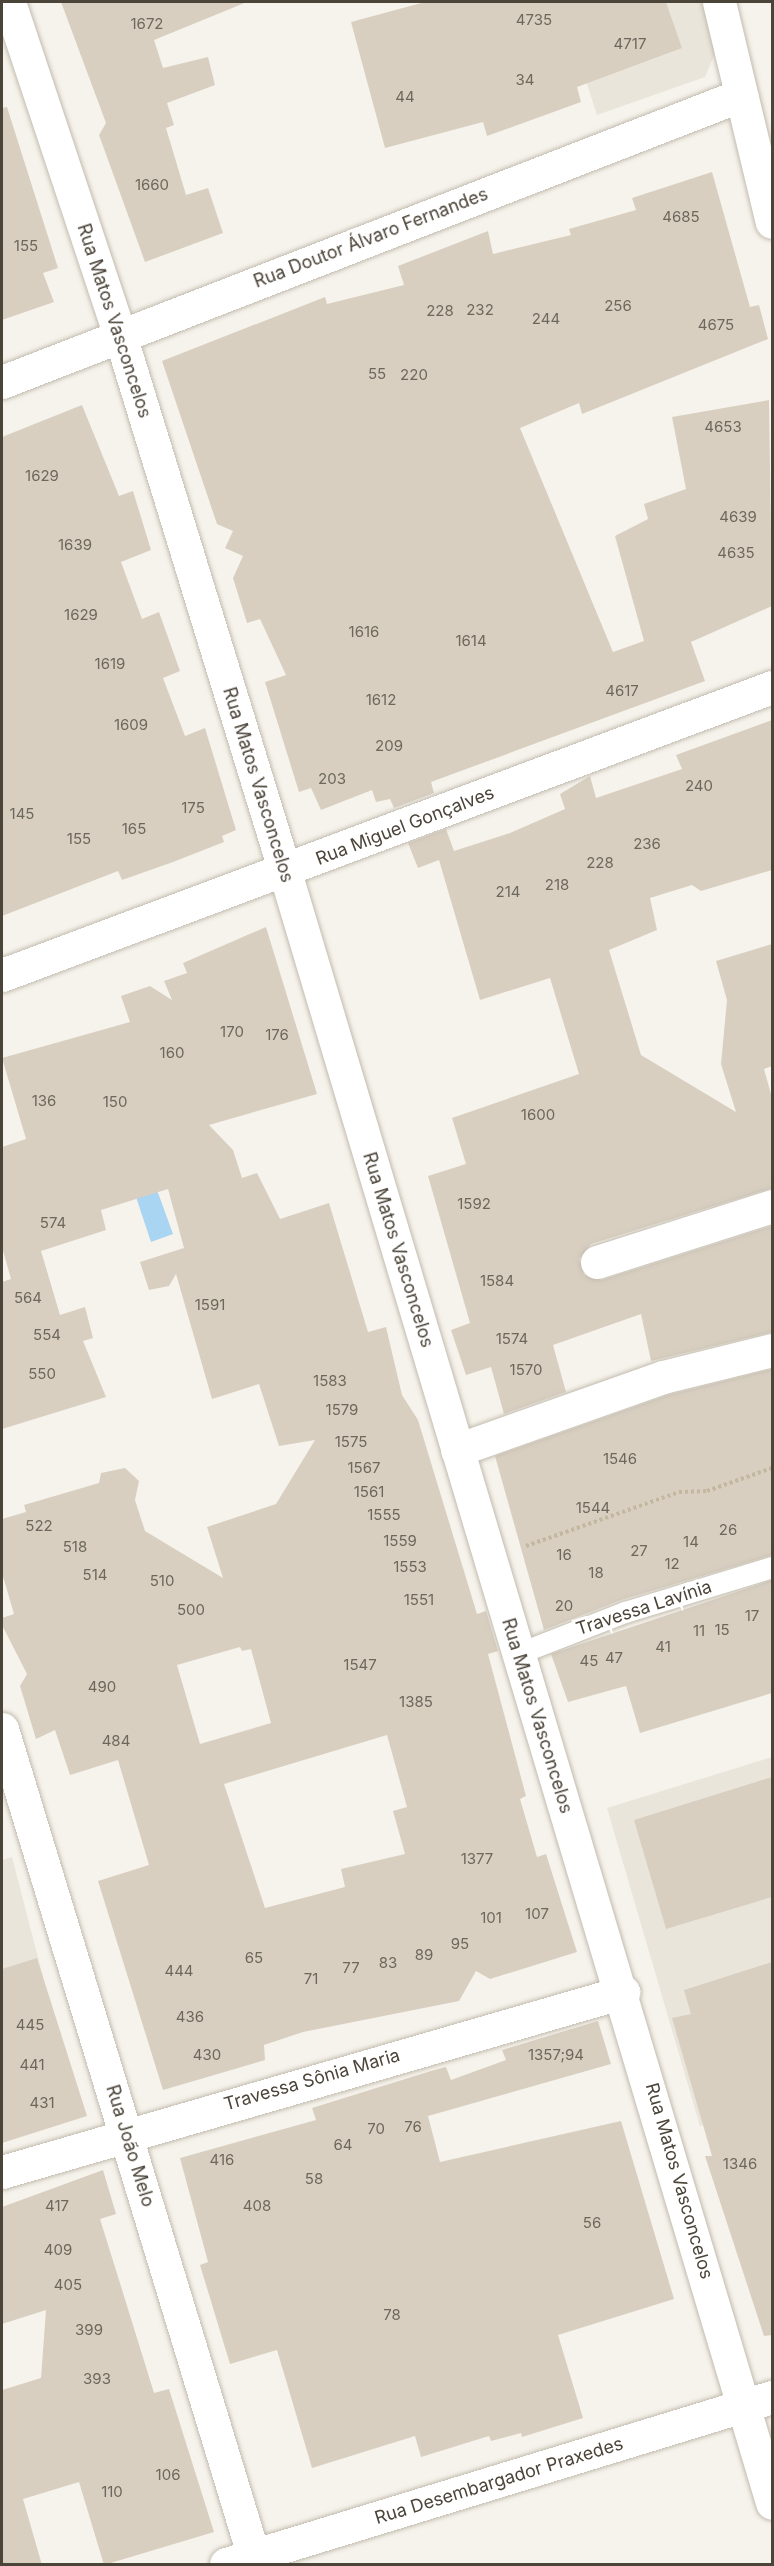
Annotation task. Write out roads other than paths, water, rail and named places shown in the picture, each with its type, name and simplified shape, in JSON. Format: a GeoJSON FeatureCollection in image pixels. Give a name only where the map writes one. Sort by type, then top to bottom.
{"type":"FeatureCollection","features":[{"type":"Feature","properties":{"kind":"street","name":"Rua Matos Vasconcelos"},"geometry":{"type":"LineString","coordinates":[[9,2],[120,335],[285,872],[517,1653],[623,1992],[759,2401],[772,2503]]}},
{"type":"Feature","properties":{"kind":"street"},"geometry":{"type":"LineString","coordinates":[[719,2],[772,222]]}},
{"type":"Feature","properties":{"kind":"street","name":"Rua Doutor Álvaro Fernandes"},"geometry":{"type":"LineString","coordinates":[[2,382],[741,95]]}},
{"type":"Feature","properties":{"kind":"street","name":"Rua Miguel Gonçalves"},"geometry":{"type":"LineString","coordinates":[[2,975],[285,872],[772,687]]}},
{"type":"Feature","properties":{"kind":"street"},"geometry":{"type":"LineString","coordinates":[[597,1262],[772,1206]]}},
{"type":"Feature","properties":{"kind":"street"},"geometry":{"type":"LineString","coordinates":[[457,1449],[663,1377],[772,1350]]}},
{"type":"Feature","properties":{"kind":"street","name":"Rua João Melo"},"geometry":{"type":"LineString","coordinates":[[2,1729],[127,2133],[245,2562]]}},
{"type":"Feature","properties":{"kind":"street","name":"Travessa Sônia Maria"},"geometry":{"type":"LineString","coordinates":[[2,2172],[127,2133],[623,1992]]}},
{"type":"Feature","properties":{"kind":"street","name":"Rua Desembargador Praxedes"},"geometry":{"type":"LineString","coordinates":[[245,2562],[759,2401]]}},
{"type":"Feature","properties":{"kind":"lane","name":"Travessa Lavínia"},"geometry":{"type":"LineString","coordinates":[[517,1653],[625,1612],[772,1567]]}},
{"type":"Feature","properties":{"kind":"water"},"geometry":{"type":"Polygon","coordinates":[[[157,1190],[173,1234],[151,1242],[136,1197],[157,1190]]]}}]}
